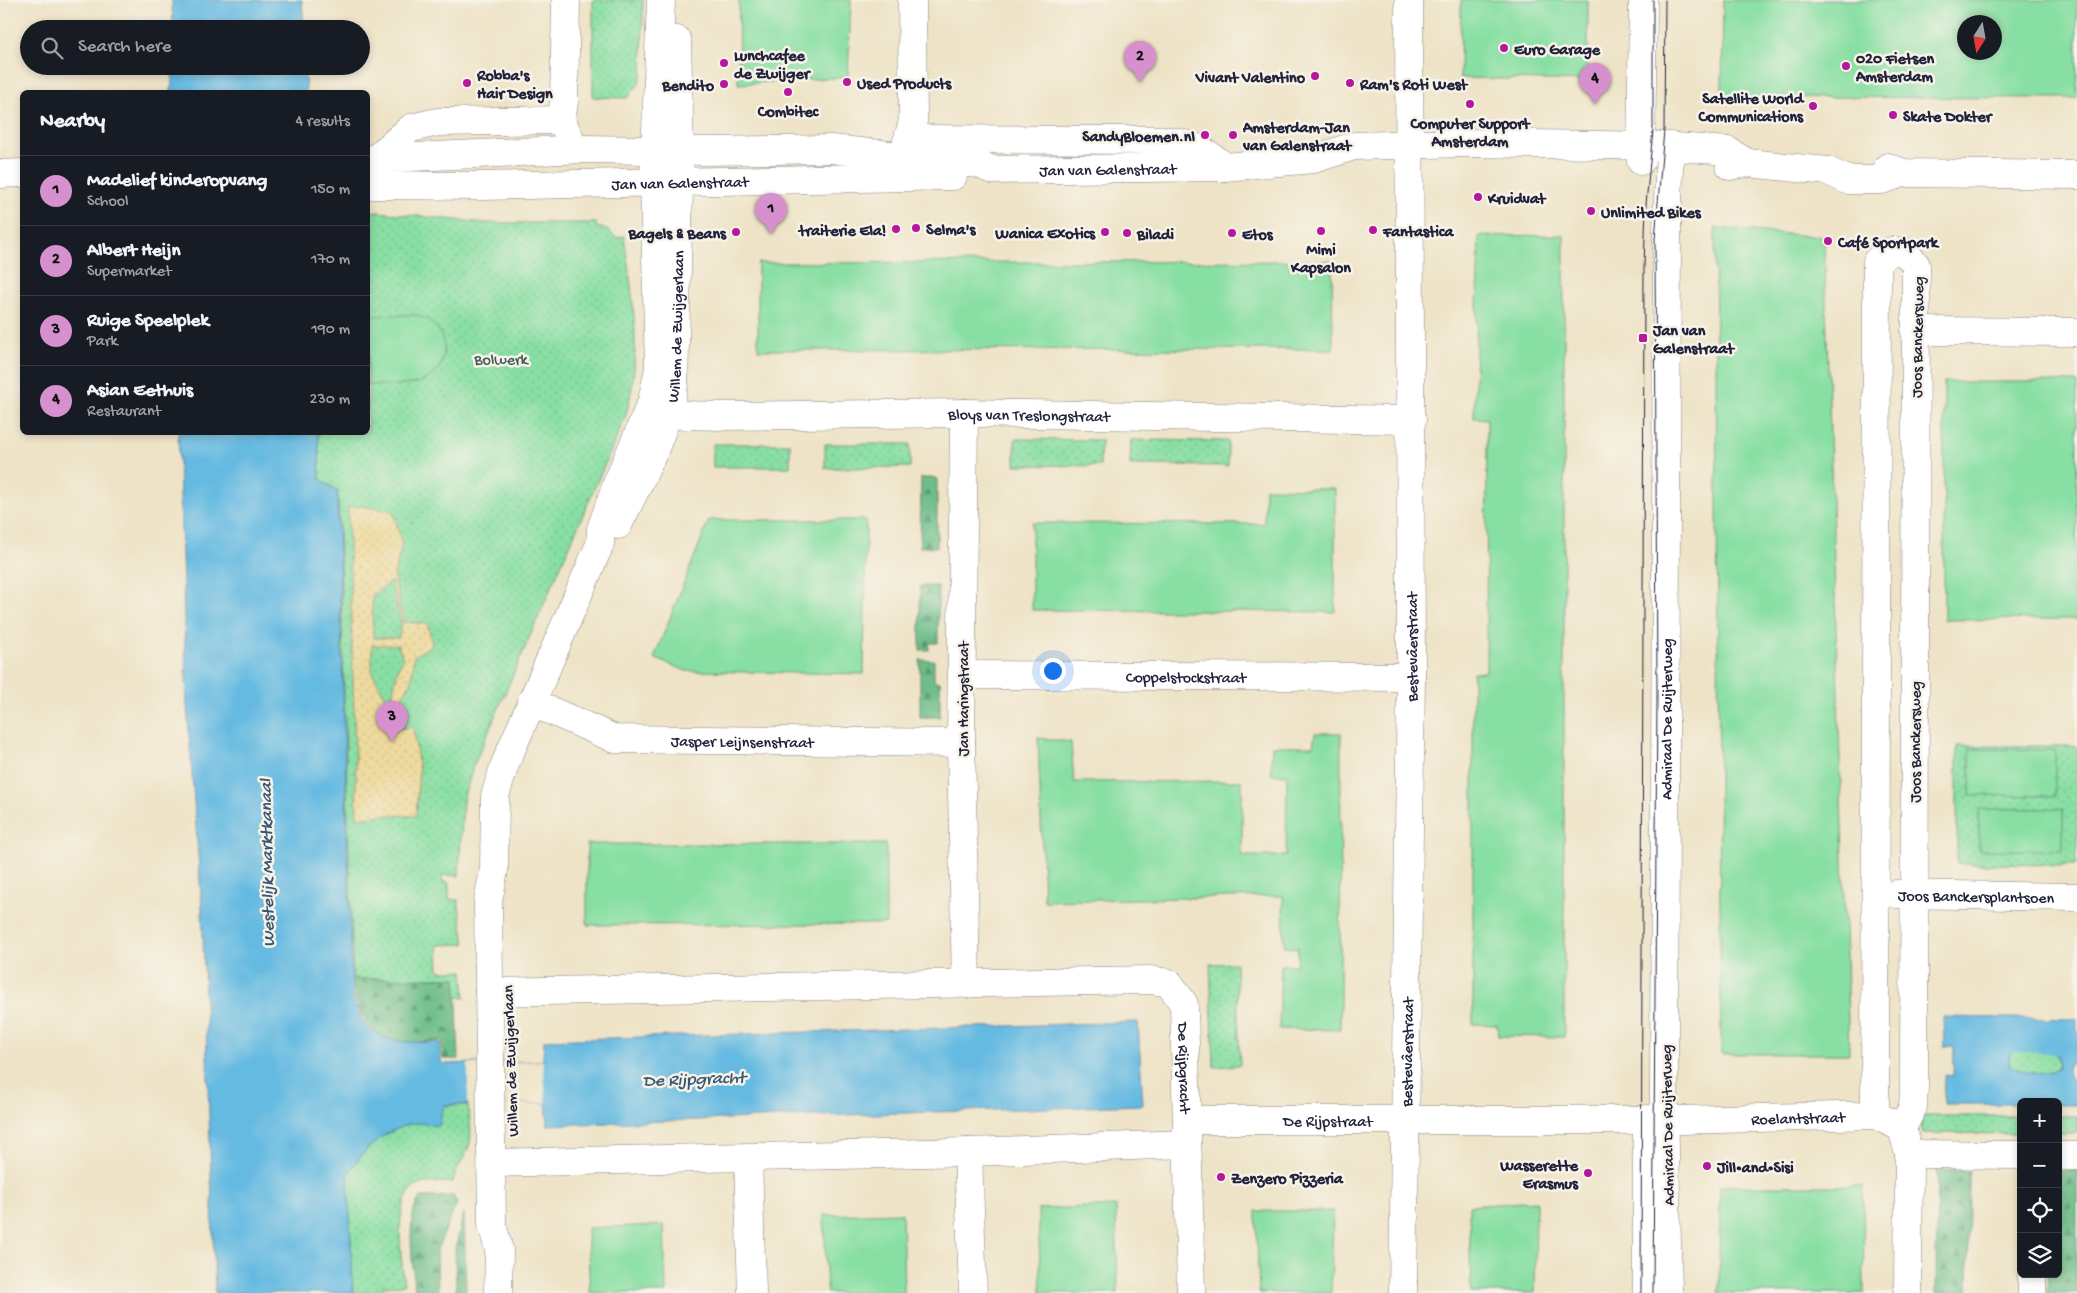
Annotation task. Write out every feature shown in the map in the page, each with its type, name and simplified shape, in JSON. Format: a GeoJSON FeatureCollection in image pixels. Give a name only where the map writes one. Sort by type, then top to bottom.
{"type":"FeatureCollection","features":[{"type":"Feature","properties":{"kind":"street"},"geometry":{"type":"LineString","coordinates":[[566,0],[562,120],[566,133],[584,149]]}},
{"type":"Feature","properties":{"kind":"street","name":"Willem de Zwijgerlaan"},"geometry":{"type":"LineString","coordinates":[[661,0],[668,150]]}},
{"type":"Feature","properties":{"kind":"street","name":"Willem de Zwijgerlaan"},"geometry":{"type":"LineString","coordinates":[[498,1293],[499,1250],[510,1224],[502,1163],[498,991],[488,901],[494,870],[494,815],[497,789],[531,702],[600,544],[613,534],[644,472],[657,414],[675,372],[667,182],[677,0]]}},
{"type":"Feature","properties":{"kind":"street"},"geometry":{"type":"LineString","coordinates":[[878,177],[888,171],[906,147],[912,121],[912,0]]}},
{"type":"Feature","properties":{"kind":"street","name":"Bestevâerstraat"},"geometry":{"type":"LineString","coordinates":[[1403,1293],[1411,677],[1412,420],[1409,0]]}},
{"type":"Feature","properties":{"kind":"street"},"geometry":{"type":"LineString","coordinates":[[1642,153],[1643,0]]}},
{"type":"Feature","properties":{"kind":"street","name":"Jan van Galenstraat"},"geometry":{"type":"LineString","coordinates":[[371,159],[411,128],[438,122],[562,120]]}},
{"type":"Feature","properties":{"kind":"street","name":"Jan van Galenstraat"},"geometry":{"type":"LineString","coordinates":[[371,159],[584,149],[831,149],[1160,140],[1183,142],[1204,150],[1225,167]]}},
{"type":"Feature","properties":{"kind":"street","name":"Jan van Galenstraat"},"geometry":{"type":"LineString","coordinates":[[906,147],[979,164],[992,170],[1225,167],[1314,159],[1356,164],[1409,152],[1642,153],[1671,155],[1723,167],[1747,162],[1828,171],[1849,163],[1881,165],[1904,173],[2077,175]]}},
{"type":"Feature","properties":{"kind":"street","name":"Admiraal De Ruijterweg"},"geometry":{"type":"LineString","coordinates":[[1647,1293],[1657,1119],[1664,1070],[1666,231],[1671,155]]}},
{"type":"Feature","properties":{"kind":"street","name":"Jan van Galenstraat"},"geometry":{"type":"LineString","coordinates":[[370,185],[483,186],[986,176],[992,170]]}},
{"type":"Feature","properties":{"kind":"street"},"geometry":{"type":"LineString","coordinates":[[0,174],[20,173]]}},
{"type":"Feature","properties":{"kind":"street"},"geometry":{"type":"LineString","coordinates":[[0,192],[20,191]]}},
{"type":"Feature","properties":{"kind":"street","name":"Joos Banckersweg"},"geometry":{"type":"LineString","coordinates":[[1875,1115],[1877,261],[1891,251],[1904,251],[1916,265],[1914,1086],[1913,1107],[1902,1128]]}},
{"type":"Feature","properties":{"kind":"street"},"geometry":{"type":"LineString","coordinates":[[1915,331],[2077,332]]}},
{"type":"Feature","properties":{"kind":"street","name":"Bloys van Treslongstraat"},"geometry":{"type":"LineString","coordinates":[[657,414],[731,416],[964,413],[1412,420]]}},
{"type":"Feature","properties":{"kind":"street","name":"Jan Haringstraat"},"geometry":{"type":"LineString","coordinates":[[964,413],[961,743],[966,984]]}},
{"type":"Feature","properties":{"kind":"street","name":"Coppelstockstraat"},"geometry":{"type":"LineString","coordinates":[[962,675],[1411,677]]}},
{"type":"Feature","properties":{"kind":"street","name":"Jasper Leijnsenstraat"},"geometry":{"type":"LineString","coordinates":[[531,702],[615,739],[961,743]]}},
{"type":"Feature","properties":{"kind":"street","name":"Joos Banckersplantsoen"},"geometry":{"type":"LineString","coordinates":[[1875,893],[2077,896]]}},
{"type":"Feature","properties":{"kind":"street","name":"De Rijpgracht"},"geometry":{"type":"LineString","coordinates":[[498,991],[1151,980],[1168,983],[1184,1004],[1186,1132]]}},
{"type":"Feature","properties":{"kind":"street","name":"Roelantstraat"},"geometry":{"type":"LineString","coordinates":[[1620,1118],[1875,1115],[1902,1128]]}},
{"type":"Feature","properties":{"kind":"street","name":"De Rijpstraat"},"geometry":{"type":"LineString","coordinates":[[1186,1132],[1404,1118],[1620,1118]]}},
{"type":"Feature","properties":{"kind":"street","name":"Admiraal De Ruijterweg"},"geometry":{"type":"LineString","coordinates":[[1657,1119],[1668,1293]]}},
{"type":"Feature","properties":{"kind":"street"},"geometry":{"type":"LineString","coordinates":[[1902,1128],[1909,1154],[1908,1293]]}},
{"type":"Feature","properties":{"kind":"street"},"geometry":{"type":"LineString","coordinates":[[502,1163],[968,1152],[1186,1132],[1191,1293]]}},
{"type":"Feature","properties":{"kind":"street"},"geometry":{"type":"LineString","coordinates":[[968,1152],[973,1293]]}},
{"type":"Feature","properties":{"kind":"street"},"geometry":{"type":"LineString","coordinates":[[1909,1154],[2017,1155]]}},
{"type":"Feature","properties":{"kind":"street"},"geometry":{"type":"LineString","coordinates":[[2062,1156],[2077,1156]]}},
{"type":"Feature","properties":{"kind":"street"},"geometry":{"type":"LineString","coordinates":[[748,1158],[752,1293]]}},
{"type":"Feature","properties":{"kind":"street"},"geometry":{"type":"LineString","coordinates":[[2032,1278],[2032,1293]]}},
{"type":"Feature","properties":{"kind":"green space"},"geometry":{"type":"Polygon","coordinates":[[[593,0],[643,0],[642,75],[638,85],[627,98],[593,97],[593,0]]]}},
{"type":"Feature","properties":{"kind":"green space"},"geometry":{"type":"Polygon","coordinates":[[[739,0],[851,0],[848,77],[738,84],[739,0]]]}},
{"type":"Feature","properties":{"kind":"green space"},"geometry":{"type":"Polygon","coordinates":[[[1461,0],[1588,0],[1588,81],[1460,78],[1461,0]]]}},
{"type":"Feature","properties":{"kind":"green space"},"geometry":{"type":"Polygon","coordinates":[[[1723,0],[2077,0],[2077,98],[1722,97],[1723,0]]]}},
{"type":"Feature","properties":{"kind":"green space","name":"Bolwerk"},"geometry":{"type":"Polygon","coordinates":[[[370,211],[486,223],[596,223],[597,228],[604,228],[617,238],[624,236],[635,327],[634,373],[625,418],[473,767],[463,800],[459,876],[442,875],[443,882],[449,883],[449,899],[458,900],[465,944],[438,945],[439,971],[463,971],[465,998],[456,997],[455,978],[353,979],[338,491],[320,479],[318,435],[370,435],[370,211]]]}},
{"type":"Feature","properties":{"kind":"green space"},"geometry":{"type":"Polygon","coordinates":[[[1715,228],[1824,237],[1849,1054],[1721,1054],[1715,228]]]}},
{"type":"Feature","properties":{"kind":"green space"},"geometry":{"type":"Polygon","coordinates":[[[1564,235],[1564,1037],[1498,1036],[1497,1025],[1473,1024],[1473,673],[1486,672],[1487,419],[1474,418],[1479,236],[1564,235]]]}},
{"type":"Feature","properties":{"kind":"green space"},"geometry":{"type":"Polygon","coordinates":[[[1332,261],[1333,349],[758,350],[758,263],[1332,261]]]}},
{"type":"Feature","properties":{"kind":"green space"},"geometry":{"type":"Polygon","coordinates":[[[414,315],[425,318],[434,325],[444,343],[444,354],[441,364],[435,373],[425,380],[412,384],[370,385],[370,316],[414,315]]]}},
{"type":"Feature","properties":{"kind":"green space"},"geometry":{"type":"Polygon","coordinates":[[[1944,382],[2077,382],[2077,619],[1944,620],[1944,382]]]}},
{"type":"Feature","properties":{"kind":"green space"},"geometry":{"type":"Polygon","coordinates":[[[1015,439],[1101,440],[1100,466],[1015,465],[1015,439]]]}},
{"type":"Feature","properties":{"kind":"green space"},"geometry":{"type":"Polygon","coordinates":[[[1131,440],[1228,441],[1228,466],[1130,465],[1131,440]]]}},
{"type":"Feature","properties":{"kind":"green space"},"geometry":{"type":"Polygon","coordinates":[[[713,444],[790,444],[790,467],[713,467],[713,444]]]}},
{"type":"Feature","properties":{"kind":"green space"},"geometry":{"type":"Polygon","coordinates":[[[825,444],[910,444],[910,467],[825,468],[825,444]]]}},
{"type":"Feature","properties":{"kind":"green space"},"geometry":{"type":"Polygon","coordinates":[[[921,478],[937,478],[937,547],[920,547],[921,478]]]}},
{"type":"Feature","properties":{"kind":"green space"},"geometry":{"type":"Polygon","coordinates":[[[1265,488],[1335,489],[1335,612],[1032,610],[1032,523],[1264,524],[1265,488]]]}},
{"type":"Feature","properties":{"kind":"green space"},"geometry":{"type":"Polygon","coordinates":[[[709,520],[866,520],[864,674],[686,671],[654,658],[709,520]]]}},
{"type":"Feature","properties":{"kind":"green space"},"geometry":{"type":"Polygon","coordinates":[[[920,586],[938,586],[938,643],[929,643],[929,650],[920,650],[920,586]]]}},
{"type":"Feature","properties":{"kind":"green space"},"geometry":{"type":"Polygon","coordinates":[[[920,660],[934,660],[934,681],[940,682],[940,717],[920,717],[920,660]]]}},
{"type":"Feature","properties":{"kind":"green space"},"geometry":{"type":"Polygon","coordinates":[[[1315,733],[1341,733],[1340,1030],[1279,1029],[1281,965],[1297,965],[1298,948],[1284,947],[1283,896],[1044,901],[1038,738],[1071,742],[1074,782],[1242,781],[1242,856],[1286,856],[1287,775],[1271,774],[1272,746],[1313,746],[1315,733]]]}},
{"type":"Feature","properties":{"kind":"green space"},"geometry":{"type":"Polygon","coordinates":[[[1957,746],[2077,746],[2077,865],[1957,864],[1957,746]]]}},
{"type":"Feature","properties":{"kind":"green space"},"geometry":{"type":"Polygon","coordinates":[[[1970,749],[2055,750],[2055,796],[1970,795],[1970,749]]]}},
{"type":"Feature","properties":{"kind":"green space"},"geometry":{"type":"Polygon","coordinates":[[[1979,809],[2063,809],[2063,850],[1979,850],[1979,809]]]}},
{"type":"Feature","properties":{"kind":"green space"},"geometry":{"type":"Polygon","coordinates":[[[587,844],[886,844],[886,924],[587,925],[587,844]]]}},
{"type":"Feature","properties":{"kind":"green space"},"geometry":{"type":"Polygon","coordinates":[[[1236,963],[1240,1065],[1214,1067],[1210,964],[1236,963]]]}},
{"type":"Feature","properties":{"kind":"green space"},"geometry":{"type":"Polygon","coordinates":[[[456,978],[459,1059],[443,1059],[442,1040],[403,1042],[391,1040],[373,1029],[360,1012],[356,1002],[353,979],[456,978]]]}},
{"type":"Feature","properties":{"kind":"green space"},"geometry":{"type":"Polygon","coordinates":[[[2011,1038],[2034,1041],[2050,1048],[2058,1060],[2058,1068],[2040,1074],[2009,1065],[2011,1038]]]}},
{"type":"Feature","properties":{"kind":"green space"},"geometry":{"type":"Polygon","coordinates":[[[443,1105],[468,1105],[471,1131],[470,1141],[453,1182],[418,1185],[410,1192],[404,1203],[401,1216],[400,1246],[404,1285],[383,1286],[383,1293],[353,1293],[348,1173],[367,1149],[386,1134],[408,1124],[439,1125],[443,1105]]]}},
{"type":"Feature","properties":{"kind":"green space"},"geometry":{"type":"Polygon","coordinates":[[[1919,1116],[2017,1116],[2017,1134],[1923,1133],[1919,1116]]]}},
{"type":"Feature","properties":{"kind":"green space"},"geometry":{"type":"Polygon","coordinates":[[[2062,1116],[2077,1116],[2077,1133],[2062,1133],[2062,1116]]]}},
{"type":"Feature","properties":{"kind":"green space"},"geometry":{"type":"Polygon","coordinates":[[[1937,1170],[1969,1171],[1968,1293],[1936,1293],[1937,1170]]]}},
{"type":"Feature","properties":{"kind":"green space"},"geometry":{"type":"Polygon","coordinates":[[[2062,1170],[2077,1171],[2077,1293],[2047,1293],[2048,1278],[2062,1278],[2062,1170]]]}},
{"type":"Feature","properties":{"kind":"green space"},"geometry":{"type":"Polygon","coordinates":[[[1720,1186],[1863,1186],[1864,1293],[1719,1293],[1720,1186]]]}},
{"type":"Feature","properties":{"kind":"green space"},"geometry":{"type":"Polygon","coordinates":[[[453,1196],[457,1203],[437,1250],[438,1293],[415,1293],[411,1228],[416,1205],[421,1197],[453,1196]]]}},
{"type":"Feature","properties":{"kind":"green space"},"geometry":{"type":"Polygon","coordinates":[[[1536,1201],[1535,1293],[1471,1293],[1469,1206],[1536,1201]]]}},
{"type":"Feature","properties":{"kind":"green space"},"geometry":{"type":"Polygon","coordinates":[[[1116,1206],[1118,1293],[1041,1293],[1038,1209],[1116,1206]]]}},
{"type":"Feature","properties":{"kind":"green space"},"geometry":{"type":"Polygon","coordinates":[[[1256,1211],[1333,1211],[1331,1293],[1259,1293],[1256,1211]]]}},
{"type":"Feature","properties":{"kind":"green space"},"geometry":{"type":"Polygon","coordinates":[[[464,1213],[466,1293],[456,1293],[455,1249],[464,1213]]]}},
{"type":"Feature","properties":{"kind":"green space"},"geometry":{"type":"Polygon","coordinates":[[[902,1213],[904,1293],[827,1293],[824,1215],[902,1213]]]}},
{"type":"Feature","properties":{"kind":"green space"},"geometry":{"type":"Polygon","coordinates":[[[664,1225],[666,1293],[590,1293],[587,1228],[664,1225]]]}},
{"type":"Feature","properties":{"kind":"sand"},"geometry":{"type":"Polygon","coordinates":[[[362,506],[393,511],[402,544],[394,577],[403,622],[428,624],[432,645],[414,656],[411,683],[393,711],[395,729],[413,727],[419,769],[416,816],[383,815],[357,818],[348,507],[362,506]],[[391,581],[372,596],[373,638],[399,638],[401,623],[391,581]],[[372,645],[372,673],[389,703],[403,659],[398,645],[372,645]]]}},
{"type":"Feature","properties":{"kind":"water"},"geometry":{"type":"Polygon","coordinates":[[[172,0],[302,0],[303,20],[173,20],[172,0]]]}},
{"type":"Feature","properties":{"kind":"water"},"geometry":{"type":"Polygon","coordinates":[[[172,75],[305,75],[306,90],[171,90],[172,75]]]}},
{"type":"Feature","properties":{"kind":"water","name":"Westelijk Marktkanaal"},"geometry":{"type":"Polygon","coordinates":[[[178,435],[318,435],[320,479],[337,492],[352,992],[357,1009],[364,1022],[373,1031],[396,1041],[440,1042],[441,1062],[444,1064],[543,1061],[544,1040],[1138,1022],[1143,1105],[548,1125],[546,1103],[444,1105],[439,1126],[419,1123],[408,1124],[386,1134],[367,1149],[348,1173],[353,1293],[215,1293],[202,908],[187,706],[178,435]]]}},
{"type":"Feature","properties":{"kind":"water"},"geometry":{"type":"Polygon","coordinates":[[[1943,1017],[2077,1019],[2077,1061],[2068,1065],[2067,1071],[2070,1078],[2077,1083],[2077,1105],[2062,1105],[2062,1098],[2017,1098],[2017,1104],[1944,1104],[1944,1075],[1953,1076],[1954,1047],[1944,1046],[1943,1017]],[[2011,1038],[2009,1065],[2040,1074],[2058,1068],[2058,1060],[2050,1049],[2043,1044],[2026,1039],[2011,1038]]]}},
{"type":"Feature","properties":{"kind":"pier"},"geometry":{"type":"Polygon","coordinates":[[[543,1061],[546,1103],[468,1105],[468,1064],[543,1061]]]}},
{"type":"Feature","properties":{"kind":"waterway"},"geometry":{"type":"LineString","coordinates":[[1979,1039],[2077,1042]]}},
{"type":"Feature","properties":{"kind":"tram line"},"geometry":{"type":"LineString","coordinates":[[1641,1293],[1644,268],[1646,204],[1653,130],[1653,0]]}},
{"type":"Feature","properties":{"kind":"tram line"},"geometry":{"type":"LineString","coordinates":[[1653,1293],[1657,694],[1655,239],[1664,130],[1665,0]]}},
{"type":"Feature","properties":{"kind":"place","name":"Euro Garage"},"geometry":{"type":"Point","coordinates":[1504,48]}},
{"type":"Feature","properties":{"kind":"place","name":"Lunchcafee de Zwijger"},"geometry":{"type":"Point","coordinates":[724,63]}},
{"type":"Feature","properties":{"kind":"place","name":"020 Fietsen Amsterdam"},"geometry":{"type":"Point","coordinates":[1846,66]}},
{"type":"Feature","properties":{"kind":"place","name":"Vivant Valentino"},"geometry":{"type":"Point","coordinates":[1315,76]}},
{"type":"Feature","properties":{"kind":"place","name":"Used Products"},"geometry":{"type":"Point","coordinates":[847,82]}},
{"type":"Feature","properties":{"kind":"place","name":"Albert Heijn"},"geometry":{"type":"Point","coordinates":[1140,82]}},
{"type":"Feature","properties":{"kind":"place","name":"Robba's Hair Design"},"geometry":{"type":"Point","coordinates":[467,83]}},
{"type":"Feature","properties":{"kind":"place","name":"Ram's Roti West"},"geometry":{"type":"Point","coordinates":[1350,83]}},
{"type":"Feature","properties":{"kind":"place","name":"Bendito"},"geometry":{"type":"Point","coordinates":[724,84]}},
{"type":"Feature","properties":{"kind":"place","name":"Combitec"},"geometry":{"type":"Point","coordinates":[788,92]}},
{"type":"Feature","properties":{"kind":"place","name":"Computer Support Amsterdam"},"geometry":{"type":"Point","coordinates":[1470,104]}},
{"type":"Feature","properties":{"kind":"place","name":"Asian Eethuis"},"geometry":{"type":"Point","coordinates":[1595,104]}},
{"type":"Feature","properties":{"kind":"place","name":"Satellite World Communications"},"geometry":{"type":"Point","coordinates":[1813,106]}},
{"type":"Feature","properties":{"kind":"place","name":"Skate Dokter"},"geometry":{"type":"Point","coordinates":[1893,115]}},
{"type":"Feature","properties":{"kind":"place","name":"SandyBloemen.nl"},"geometry":{"type":"Point","coordinates":[1205,135]}},
{"type":"Feature","properties":{"kind":"place","name":"Amsterdam-Jan van Galenstraat"},"geometry":{"type":"Point","coordinates":[1233,135]}},
{"type":"Feature","properties":{"kind":"place","name":"Kruidvat"},"geometry":{"type":"Point","coordinates":[1478,197]}},
{"type":"Feature","properties":{"kind":"place","name":"Unlimited Bikes"},"geometry":{"type":"Point","coordinates":[1591,211]}},
{"type":"Feature","properties":{"kind":"place","name":"Selma's"},"geometry":{"type":"Point","coordinates":[916,228]}},
{"type":"Feature","properties":{"kind":"place","name":"traiterie Ela!"},"geometry":{"type":"Point","coordinates":[896,229]}},
{"type":"Feature","properties":{"kind":"place","name":"Fantastica"},"geometry":{"type":"Point","coordinates":[1373,230]}},
{"type":"Feature","properties":{"kind":"place","name":"Mimi Kapsalon"},"geometry":{"type":"Point","coordinates":[1321,231]}},
{"type":"Feature","properties":{"kind":"place","name":"Bagels & Beans"},"geometry":{"type":"Point","coordinates":[736,232]}},
{"type":"Feature","properties":{"kind":"place","name":"Wanica Exotics"},"geometry":{"type":"Point","coordinates":[1105,232]}},
{"type":"Feature","properties":{"kind":"place","name":"Biladi"},"geometry":{"type":"Point","coordinates":[1127,233]}},
{"type":"Feature","properties":{"kind":"place","name":"Etos"},"geometry":{"type":"Point","coordinates":[1232,233]}},
{"type":"Feature","properties":{"kind":"place","name":"Madelief kinderopvang"},"geometry":{"type":"Point","coordinates":[771,234]}},
{"type":"Feature","properties":{"kind":"place","name":"Café Sportpark"},"geometry":{"type":"Point","coordinates":[1828,241]}},
{"type":"Feature","properties":{"kind":"place","name":"Jan van Galenstraat"},"geometry":{"type":"Point","coordinates":[1643,338]}},
{"type":"Feature","properties":{"kind":"place","name":"Ruige Speelplek"},"geometry":{"type":"Point","coordinates":[392,742]}},
{"type":"Feature","properties":{"kind":"place","name":"Jill•and•Sisi"},"geometry":{"type":"Point","coordinates":[1707,1166]}},
{"type":"Feature","properties":{"kind":"place","name":"Wasserette Erasmus"},"geometry":{"type":"Point","coordinates":[1588,1173]}},
{"type":"Feature","properties":{"kind":"place","name":"Zenzero Pizzeria"},"geometry":{"type":"Point","coordinates":[1221,1177]}}]}
